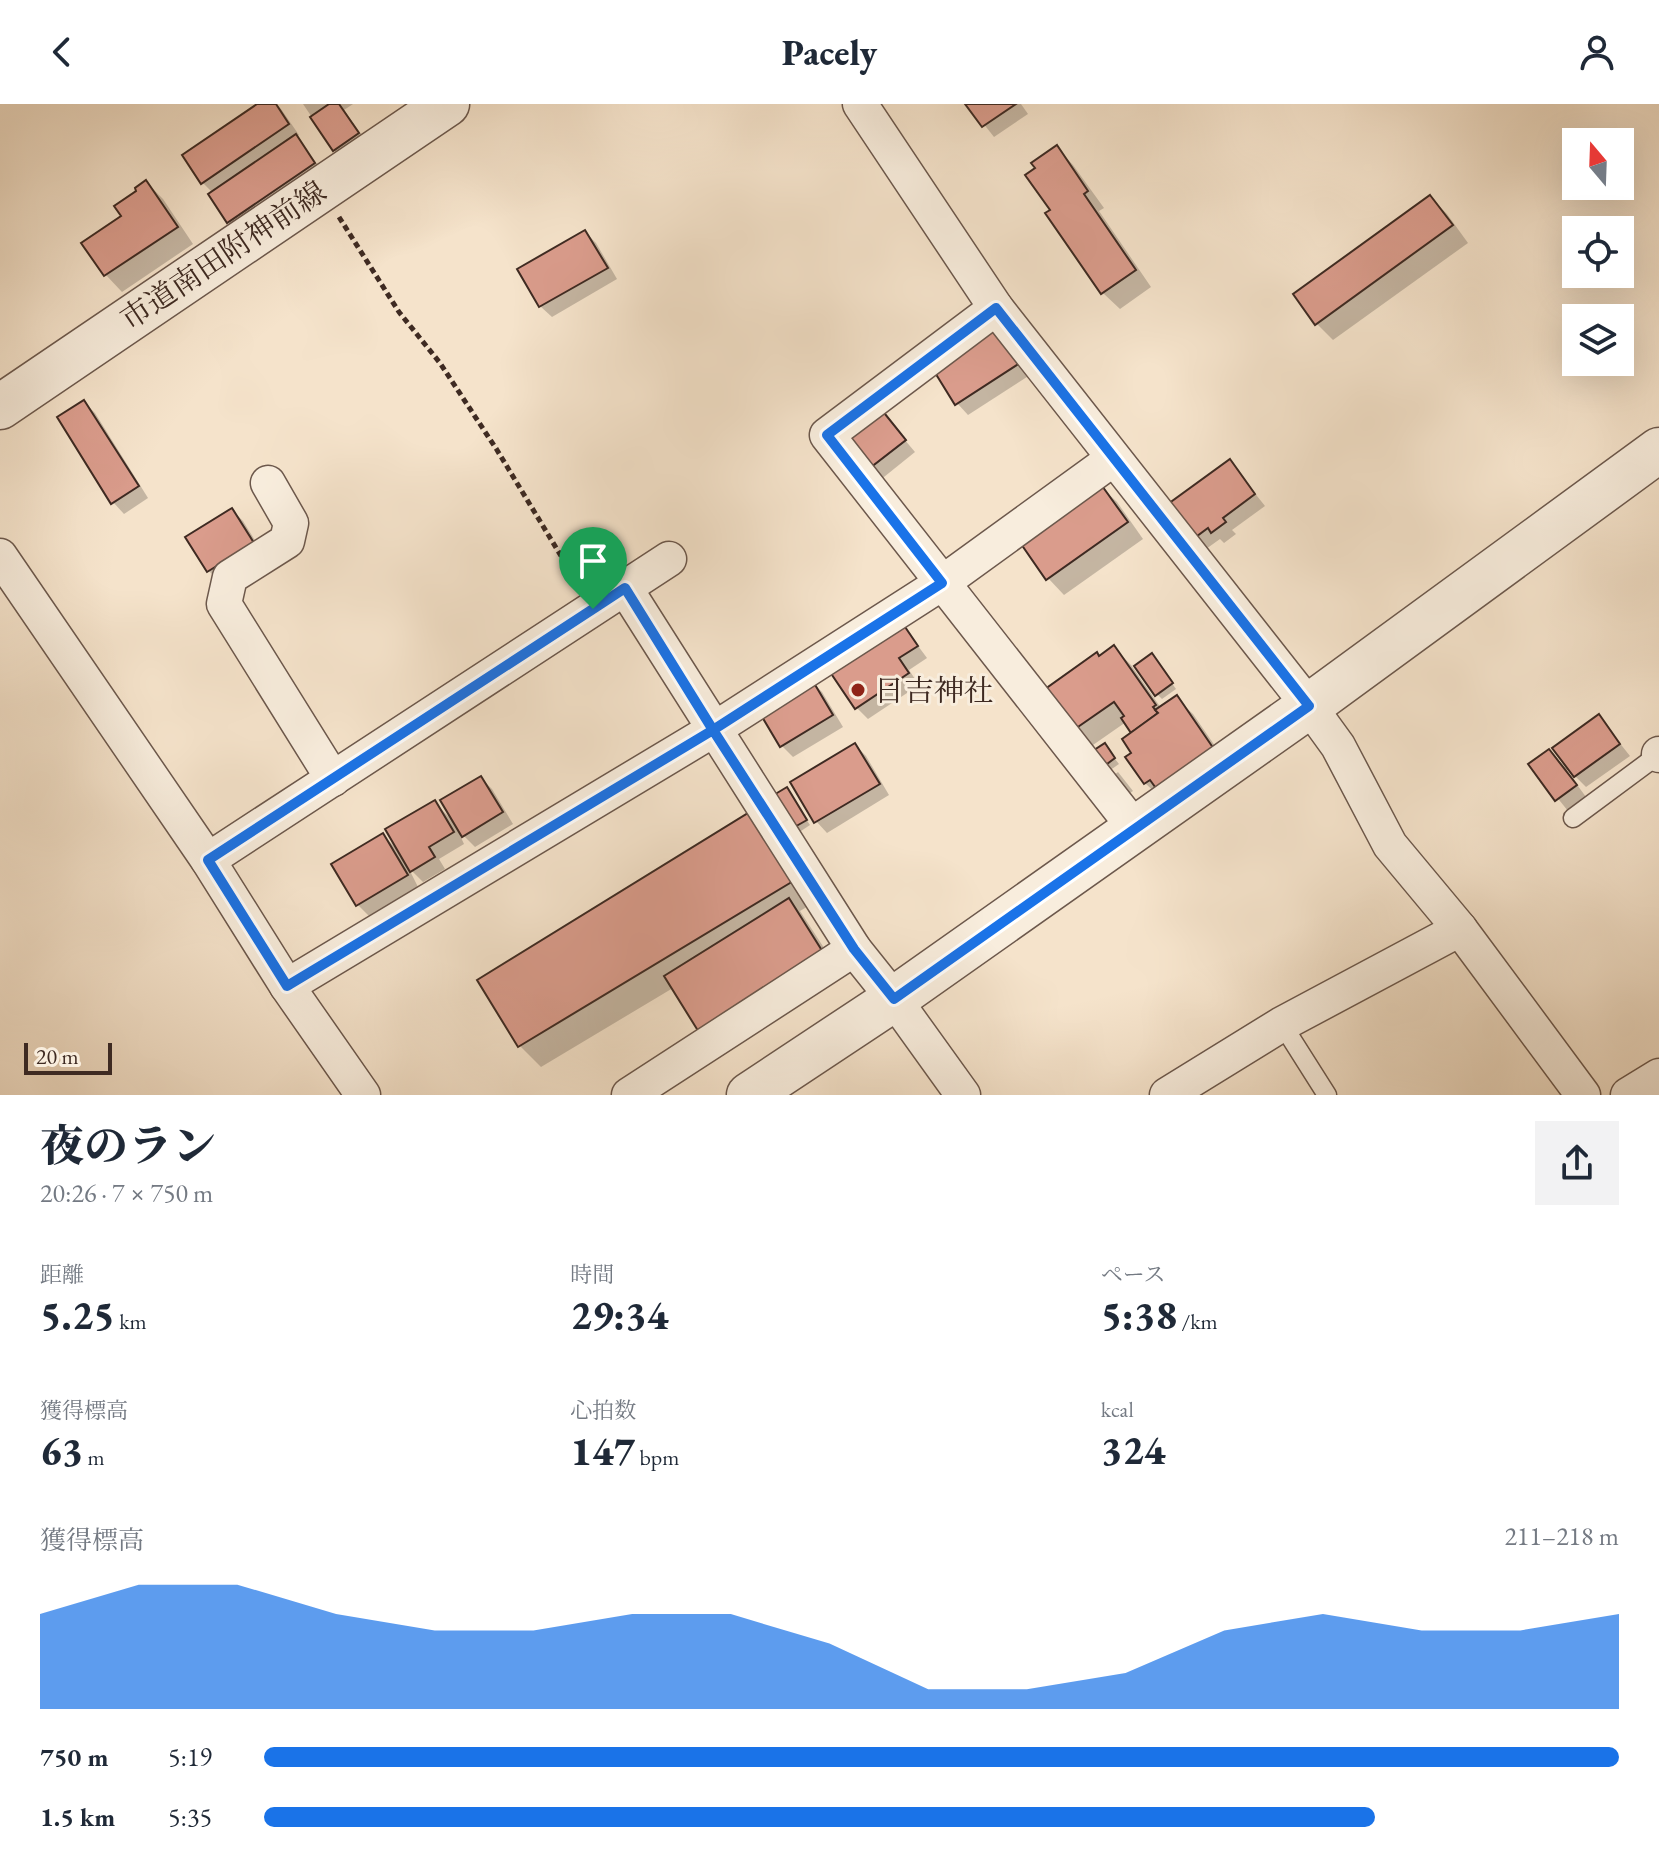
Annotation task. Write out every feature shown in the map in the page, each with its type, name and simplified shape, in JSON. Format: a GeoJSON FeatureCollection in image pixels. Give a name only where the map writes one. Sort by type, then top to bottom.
{"type":"FeatureCollection","features":[{"type":"Feature","properties":{"kind":"street","name":"市道南田附神前線"},"geometry":{"type":"LineString","coordinates":[[0,407],[447,104]]}},
{"type":"Feature","properties":{"kind":"street"},"geometry":{"type":"LineString","coordinates":[[860,104],[996,308],[1309,706],[1338,746],[1390,845],[1460,929],[1583,1095]]}},
{"type":"Feature","properties":{"kind":"street"},"geometry":{"type":"LineString","coordinates":[[996,308],[827,435],[1134,827]]}},
{"type":"Feature","properties":{"kind":"street"},"geometry":{"type":"LineString","coordinates":[[287,986],[713,730],[942,583],[1113,459]]}},
{"type":"Feature","properties":{"kind":"street"},"geometry":{"type":"LineString","coordinates":[[749,1095],[894,999],[1655,460]]}},
{"type":"Feature","properties":{"kind":"street"},"geometry":{"type":"LineString","coordinates":[[268,483],[291,523],[287,541],[230,577],[224,604],[333,779]]}},
{"type":"Feature","properties":{"kind":"street"},"geometry":{"type":"LineString","coordinates":[[0,556],[208,860],[287,986],[363,1095]]}},
{"type":"Feature","properties":{"kind":"street"},"geometry":{"type":"LineString","coordinates":[[208,860],[669,559]]}},
{"type":"Feature","properties":{"kind":"street"},"geometry":{"type":"LineString","coordinates":[[625,588],[854,949],[963,1095]]}},
{"type":"Feature","properties":{"kind":"street"},"geometry":{"type":"LineString","coordinates":[[1167,1095],[1282,1024],[1460,929]]}},
{"type":"Feature","properties":{"kind":"street"},"geometry":{"type":"LineString","coordinates":[[629,1095],[854,949]]}},
{"type":"Feature","properties":{"kind":"street"},"geometry":{"type":"LineString","coordinates":[[1628,1095],[1659,1076]]}},
{"type":"Feature","properties":{"kind":"lane"},"geometry":{"type":"LineString","coordinates":[[1573,818],[1659,755]]}},
{"type":"Feature","properties":{"kind":"lane"},"geometry":{"type":"LineString","coordinates":[[1282,1024],[1327,1095]]}},
{"type":"Feature","properties":{"kind":"path"},"geometry":{"type":"LineString","coordinates":[[320,188],[399,312],[440,363],[497,450],[593,609]]}},
{"type":"Feature","properties":{"kind":"building"},"geometry":{"type":"Polygon","coordinates":[[[257,104],[276,104],[289,124],[201,184],[182,155],[257,104]]]}},
{"type":"Feature","properties":{"kind":"building"},"geometry":{"type":"Polygon","coordinates":[[[329,104],[339,104],[359,133],[333,151],[310,117],[329,104]]]}},
{"type":"Feature","properties":{"kind":"building"},"geometry":{"type":"Polygon","coordinates":[[[965,104],[1016,104],[982,127],[965,104]]]}},
{"type":"Feature","properties":{"kind":"building"},"geometry":{"type":"Polygon","coordinates":[[[296,134],[315,163],[227,223],[208,194],[296,134]]]}},
{"type":"Feature","properties":{"kind":"building"},"geometry":{"type":"Polygon","coordinates":[[[1057,145],[1088,191],[1084,194],[1136,270],[1101,294],[1045,213],[1050,210],[1025,175],[1035,168],[1031,163],[1057,145]]]}},
{"type":"Feature","properties":{"kind":"building"},"geometry":{"type":"Polygon","coordinates":[[[146,180],[178,227],[104,276],[81,243],[121,216],[114,206],[146,180]]]}},
{"type":"Feature","properties":{"kind":"building"},"geometry":{"type":"Polygon","coordinates":[[[1430,195],[1453,225],[1315,325],[1293,294],[1430,195]]]}},
{"type":"Feature","properties":{"kind":"building"},"geometry":{"type":"Polygon","coordinates":[[[585,230],[608,268],[539,307],[517,269],[585,230]]]}},
{"type":"Feature","properties":{"kind":"building"},"geometry":{"type":"Polygon","coordinates":[[[994,323],[1020,363],[955,405],[934,371],[994,323]]]}},
{"type":"Feature","properties":{"kind":"building"},"geometry":{"type":"Polygon","coordinates":[[[84,400],[139,486],[111,504],[57,417],[84,400]]]}},
{"type":"Feature","properties":{"kind":"building"},"geometry":{"type":"Polygon","coordinates":[[[877,404],[906,440],[866,471],[838,435],[877,404]]]}},
{"type":"Feature","properties":{"kind":"building"},"geometry":{"type":"Polygon","coordinates":[[[1230,459],[1255,494],[1223,518],[1226,522],[1211,533],[1208,528],[1193,539],[1168,504],[1230,459]]]}},
{"type":"Feature","properties":{"kind":"building"},"geometry":{"type":"Polygon","coordinates":[[[1100,483],[1128,522],[1046,580],[1019,541],[1100,483]]]}},
{"type":"Feature","properties":{"kind":"building"},"geometry":{"type":"Polygon","coordinates":[[[232,508],[254,543],[207,572],[185,537],[232,508]]]}},
{"type":"Feature","properties":{"kind":"building"},"geometry":{"type":"Polygon","coordinates":[[[901,621],[918,646],[899,658],[909,673],[855,709],[828,669],[901,621]]]}},
{"type":"Feature","properties":{"kind":"building"},"geometry":{"type":"Polygon","coordinates":[[[1114,645],[1156,705],[1153,707],[1158,713],[1131,733],[1114,702],[1075,729],[1041,692],[1097,652],[1099,656],[1114,645]]]}},
{"type":"Feature","properties":{"kind":"building"},"geometry":{"type":"Polygon","coordinates":[[[1152,653],[1173,683],[1155,696],[1134,666],[1152,653]]]}},
{"type":"Feature","properties":{"kind":"building"},"geometry":{"type":"Polygon","coordinates":[[[811,678],[833,715],[780,747],[758,710],[811,678]]]}},
{"type":"Feature","properties":{"kind":"building"},"geometry":{"type":"Polygon","coordinates":[[[1177,695],[1218,755],[1161,795],[1150,780],[1144,784],[1125,757],[1131,753],[1122,739],[1177,695]]]}},
{"type":"Feature","properties":{"kind":"building"},"geometry":{"type":"Polygon","coordinates":[[[1599,714],[1620,744],[1574,777],[1552,748],[1599,714]]]}},
{"type":"Feature","properties":{"kind":"building"},"geometry":{"type":"Polygon","coordinates":[[[855,743],[880,784],[814,823],[790,782],[855,743]]]}},
{"type":"Feature","properties":{"kind":"building"},"geometry":{"type":"Polygon","coordinates":[[[1105,743],[1115,758],[1099,770],[1088,754],[1105,743]]]}},
{"type":"Feature","properties":{"kind":"building"},"geometry":{"type":"Polygon","coordinates":[[[1549,749],[1577,785],[1555,801],[1528,764],[1549,749]]]}},
{"type":"Feature","properties":{"kind":"building"},"geometry":{"type":"Polygon","coordinates":[[[481,776],[503,812],[462,837],[440,800],[481,776]]]}},
{"type":"Feature","properties":{"kind":"building"},"geometry":{"type":"Polygon","coordinates":[[[787,787],[807,820],[791,829],[772,796],[787,787]]]}},
{"type":"Feature","properties":{"kind":"building"},"geometry":{"type":"Polygon","coordinates":[[[435,800],[454,832],[429,847],[435,857],[410,872],[385,829],[435,800]]]}},
{"type":"Feature","properties":{"kind":"building"},"geometry":{"type":"Polygon","coordinates":[[[753,810],[795,880],[518,1047],[477,980],[753,810]]]}},
{"type":"Feature","properties":{"kind":"building"},"geometry":{"type":"Polygon","coordinates":[[[383,833],[408,875],[356,906],[331,864],[383,833]]]}},
{"type":"Feature","properties":{"kind":"building"},"geometry":{"type":"Polygon","coordinates":[[[789,898],[826,957],[700,1034],[664,976],[789,898]]]}},
{"type":"Feature","properties":{"kind":"place","name":"日吉神社"},"geometry":{"type":"Point","coordinates":[858,690]}},
{"type":"Feature","properties":{"kind":"route"},"geometry":{"type":"LineString","coordinates":[[593,609],[208,860],[287,986],[713,730],[854,949],[894,999],[1309,706],[996,308],[827,435],[942,583],[713,730],[625,588],[593,609]]}}]}
